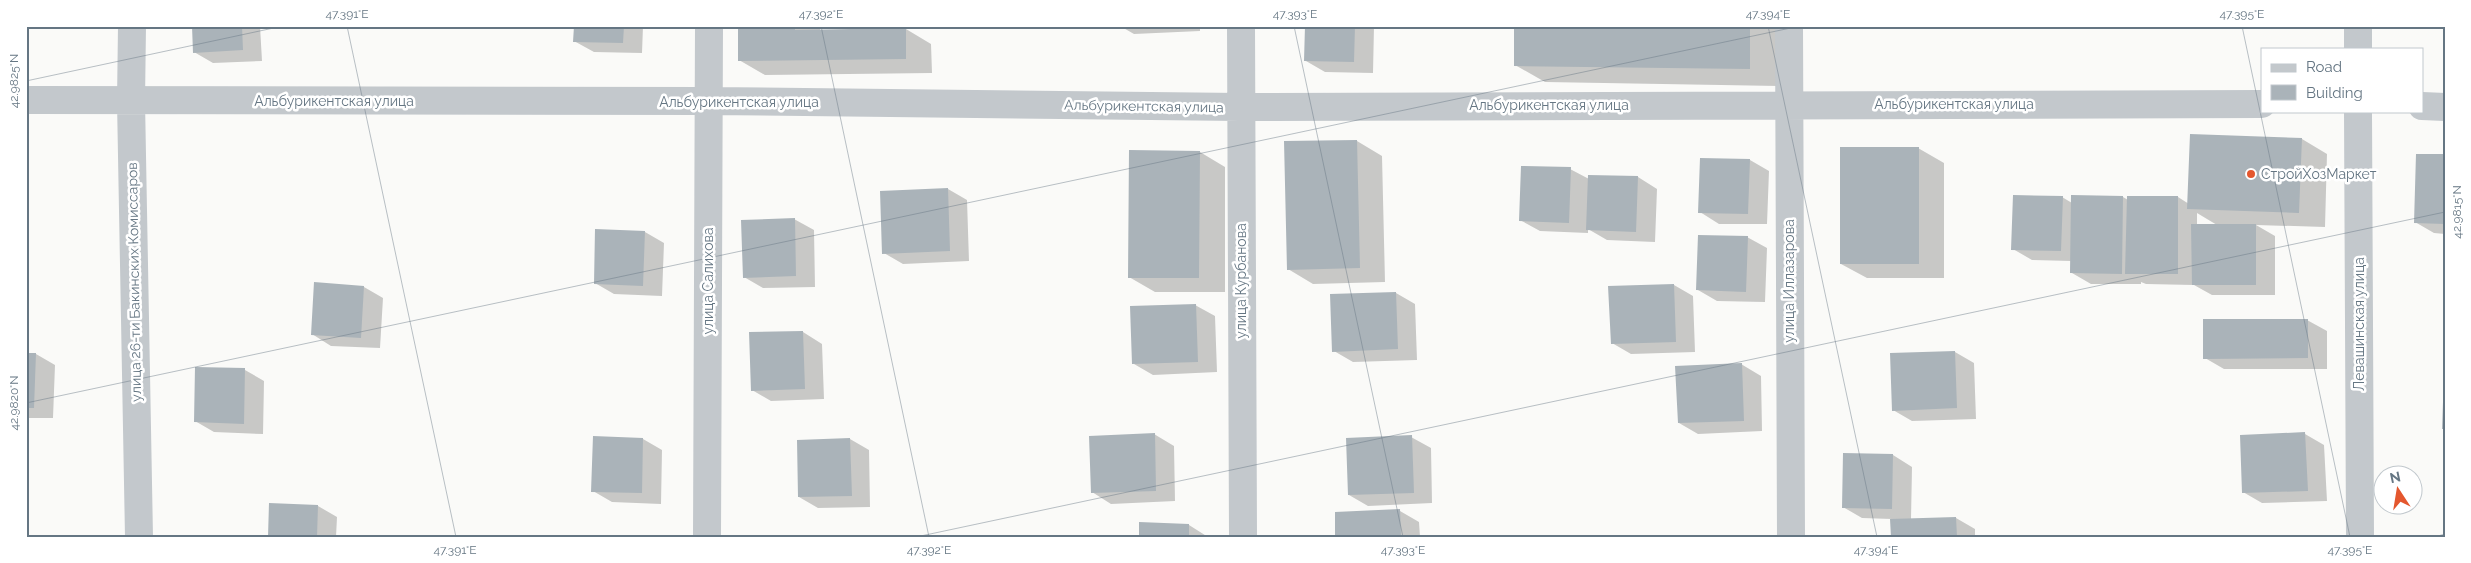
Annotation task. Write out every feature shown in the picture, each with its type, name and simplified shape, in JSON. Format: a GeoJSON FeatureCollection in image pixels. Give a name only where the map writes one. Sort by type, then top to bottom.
{"type":"FeatureCollection","features":[{"type":"Feature","properties":{"kind":"street","name":"улица 26-ти Бакинских Комиссаров"},"geometry":{"type":"LineString","coordinates":[[132,26],[130,101],[139,537]]}},
{"type":"Feature","properties":{"kind":"street","name":"улица Салихова"},"geometry":{"type":"LineString","coordinates":[[707,537],[709,26]]}},
{"type":"Feature","properties":{"kind":"street","name":"улица Курбанова"},"geometry":{"type":"LineString","coordinates":[[1242,26],[1240,107],[1243,537]]}},
{"type":"Feature","properties":{"kind":"street","name":"улица Иллазарова"},"geometry":{"type":"LineString","coordinates":[[1790,26],[1788,104],[1791,537]]}},
{"type":"Feature","properties":{"kind":"street"},"geometry":{"type":"LineString","coordinates":[[2358,26],[2358,48]]}},
{"type":"Feature","properties":{"kind":"street","name":"Альбурикентская улица"},"geometry":{"type":"LineString","coordinates":[[26,100],[709,101],[1240,107],[2261,104]]}},
{"type":"Feature","properties":{"kind":"street"},"geometry":{"type":"LineString","coordinates":[[2424,106],[2445,107]]}},
{"type":"Feature","properties":{"kind":"street","name":"Левашинская улица"},"geometry":{"type":"LineString","coordinates":[[2358,112],[2360,537]]}},
{"type":"Feature","properties":{"kind":"building"},"geometry":{"type":"Polygon","coordinates":[[[192,26],[242,26],[243,50],[193,53],[192,26]]]}},
{"type":"Feature","properties":{"kind":"building"},"geometry":{"type":"Polygon","coordinates":[[[574,26],[624,26],[623,43],[573,42],[574,26]]]}},
{"type":"Feature","properties":{"kind":"building"},"geometry":{"type":"Polygon","coordinates":[[[738,26],[795,26],[795,30],[906,28],[906,59],[738,61],[738,26]]]}},
{"type":"Feature","properties":{"kind":"building"},"geometry":{"type":"Polygon","coordinates":[[[1305,26],[1355,26],[1354,62],[1304,61],[1305,26]]]}},
{"type":"Feature","properties":{"kind":"building"},"geometry":{"type":"Polygon","coordinates":[[[1514,26],[1750,26],[1750,69],[1514,66],[1514,26]]]}},
{"type":"Feature","properties":{"kind":"building"},"geometry":{"type":"Polygon","coordinates":[[[2190,134],[2302,138],[2299,213],[2187,209],[2190,134]]]}},
{"type":"Feature","properties":{"kind":"building"},"geometry":{"type":"Polygon","coordinates":[[[1357,140],[1360,268],[1287,270],[1284,141],[1357,140]]]}},
{"type":"Feature","properties":{"kind":"building"},"geometry":{"type":"Polygon","coordinates":[[[1840,147],[1919,147],[1919,264],[1840,264],[1840,147]]]}},
{"type":"Feature","properties":{"kind":"building"},"geometry":{"type":"Polygon","coordinates":[[[1129,150],[1200,151],[1199,278],[1128,278],[1129,150]]]}},
{"type":"Feature","properties":{"kind":"building"},"geometry":{"type":"Polygon","coordinates":[[[2416,154],[2445,154],[2445,224],[2414,223],[2416,154]]]}},
{"type":"Feature","properties":{"kind":"building"},"geometry":{"type":"Polygon","coordinates":[[[1700,158],[1750,159],[1748,214],[1698,213],[1700,158]]]}},
{"type":"Feature","properties":{"kind":"building"},"geometry":{"type":"Polygon","coordinates":[[[1521,166],[1571,167],[1569,223],[1519,221],[1521,166]]]}},
{"type":"Feature","properties":{"kind":"building"},"geometry":{"type":"Polygon","coordinates":[[[1588,175],[1638,176],[1636,232],[1586,230],[1588,175]]]}},
{"type":"Feature","properties":{"kind":"building"},"geometry":{"type":"Polygon","coordinates":[[[948,188],[950,251],[882,254],[880,191],[948,188]]]}},
{"type":"Feature","properties":{"kind":"building"},"geometry":{"type":"Polygon","coordinates":[[[2013,195],[2063,196],[2061,251],[2011,250],[2013,195]]]}},
{"type":"Feature","properties":{"kind":"building"},"geometry":{"type":"Polygon","coordinates":[[[2071,195],[2123,196],[2122,274],[2070,273],[2071,195]]]}},
{"type":"Feature","properties":{"kind":"building"},"geometry":{"type":"Polygon","coordinates":[[[2127,196],[2178,196],[2178,274],[2125,274],[2127,196]]]}},
{"type":"Feature","properties":{"kind":"building"},"geometry":{"type":"Polygon","coordinates":[[[795,218],[796,276],[743,278],[741,220],[795,218]]]}},
{"type":"Feature","properties":{"kind":"building"},"geometry":{"type":"Polygon","coordinates":[[[2191,224],[2256,224],[2256,285],[2192,285],[2191,224]]]}},
{"type":"Feature","properties":{"kind":"building"},"geometry":{"type":"Polygon","coordinates":[[[595,229],[645,231],[643,286],[594,284],[595,229]]]}},
{"type":"Feature","properties":{"kind":"building"},"geometry":{"type":"Polygon","coordinates":[[[1698,235],[1748,236],[1746,292],[1696,290],[1698,235]]]}},
{"type":"Feature","properties":{"kind":"building"},"geometry":{"type":"Polygon","coordinates":[[[314,282],[364,286],[361,338],[311,335],[314,282]]]}},
{"type":"Feature","properties":{"kind":"building"},"geometry":{"type":"Polygon","coordinates":[[[1674,284],[1676,342],[1611,344],[1608,286],[1674,284]]]}},
{"type":"Feature","properties":{"kind":"building"},"geometry":{"type":"Polygon","coordinates":[[[1396,292],[1398,349],[1332,352],[1330,294],[1396,292]]]}},
{"type":"Feature","properties":{"kind":"building"},"geometry":{"type":"Polygon","coordinates":[[[1196,304],[1198,362],[1132,364],[1130,306],[1196,304]]]}},
{"type":"Feature","properties":{"kind":"building"},"geometry":{"type":"Polygon","coordinates":[[[2203,319],[2308,319],[2308,358],[2203,359],[2203,319]]]}},
{"type":"Feature","properties":{"kind":"building"},"geometry":{"type":"Polygon","coordinates":[[[803,331],[805,389],[751,391],[749,332],[803,331]]]}},
{"type":"Feature","properties":{"kind":"building"},"geometry":{"type":"Polygon","coordinates":[[[1955,351],[1957,408],[1892,411],[1890,353],[1955,351]]]}},
{"type":"Feature","properties":{"kind":"building"},"geometry":{"type":"Polygon","coordinates":[[[26,353],[36,353],[34,408],[26,408],[26,353]]]}},
{"type":"Feature","properties":{"kind":"building"},"geometry":{"type":"Polygon","coordinates":[[[1742,363],[1744,421],[1678,423],[1675,366],[1742,363]]]}},
{"type":"Feature","properties":{"kind":"building"},"geometry":{"type":"Polygon","coordinates":[[[195,367],[245,368],[244,424],[194,422],[195,367]]]}},
{"type":"Feature","properties":{"kind":"building"},"geometry":{"type":"Polygon","coordinates":[[[2443,402],[2445,402],[2445,429],[2442,429],[2443,402]]]}},
{"type":"Feature","properties":{"kind":"building"},"geometry":{"type":"Polygon","coordinates":[[[2305,432],[2308,491],[2242,493],[2240,435],[2305,432]]]}},
{"type":"Feature","properties":{"kind":"building"},"geometry":{"type":"Polygon","coordinates":[[[1155,433],[1156,491],[1091,493],[1089,436],[1155,433]]]}},
{"type":"Feature","properties":{"kind":"building"},"geometry":{"type":"Polygon","coordinates":[[[1412,435],[1414,493],[1348,495],[1346,438],[1412,435]]]}},
{"type":"Feature","properties":{"kind":"building"},"geometry":{"type":"Polygon","coordinates":[[[593,436],[643,438],[642,493],[591,492],[593,436]]]}},
{"type":"Feature","properties":{"kind":"building"},"geometry":{"type":"Polygon","coordinates":[[[850,438],[852,496],[798,497],[797,440],[850,438]]]}},
{"type":"Feature","properties":{"kind":"building"},"geometry":{"type":"Polygon","coordinates":[[[1843,453],[1893,454],[1892,509],[1842,508],[1843,453]]]}},
{"type":"Feature","properties":{"kind":"building"},"geometry":{"type":"Polygon","coordinates":[[[269,503],[318,505],[317,537],[268,537],[269,503]]]}},
{"type":"Feature","properties":{"kind":"building"},"geometry":{"type":"Polygon","coordinates":[[[1400,509],[1401,537],[1335,537],[1335,512],[1400,509]]]}},
{"type":"Feature","properties":{"kind":"building"},"geometry":{"type":"Polygon","coordinates":[[[1956,517],[1957,537],[1891,537],[1890,519],[1956,517]]]}},
{"type":"Feature","properties":{"kind":"building"},"geometry":{"type":"Polygon","coordinates":[[[1139,522],[1189,524],[1189,537],[1139,537],[1139,522]]]}},
{"type":"Feature","properties":{"kind":"place","name":"СтройХозМаркет"},"geometry":{"type":"Point","coordinates":[2251,174]}}]}
